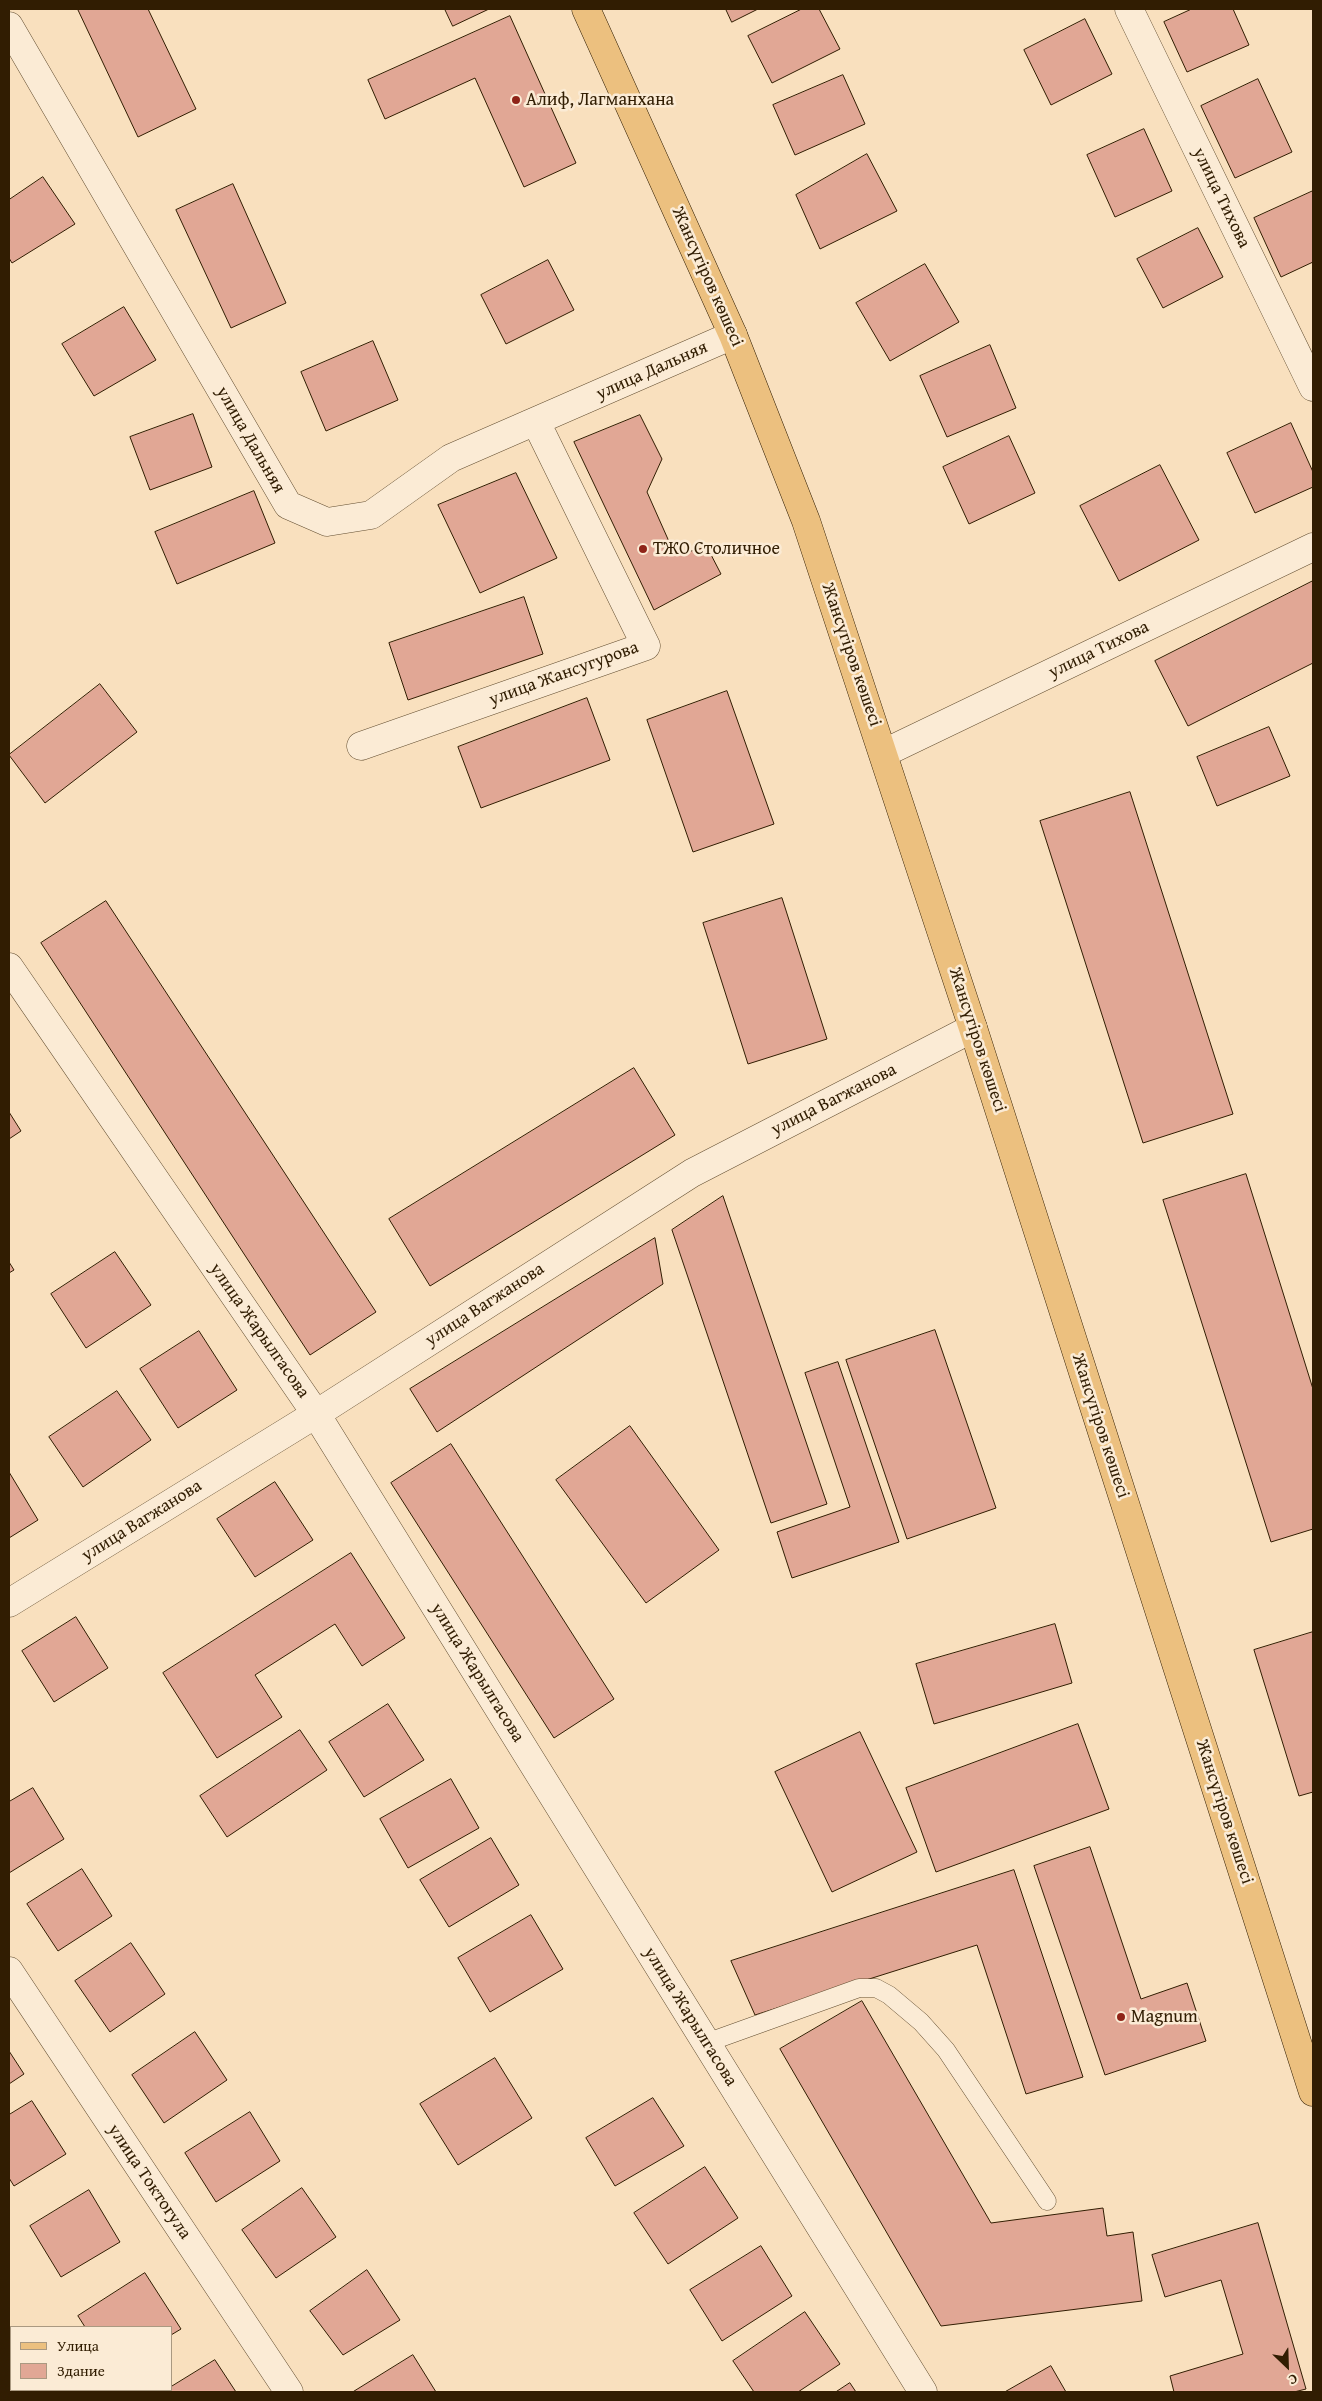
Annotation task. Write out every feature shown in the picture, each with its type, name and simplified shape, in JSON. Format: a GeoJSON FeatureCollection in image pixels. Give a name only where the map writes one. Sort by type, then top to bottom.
{"type":"FeatureCollection","features":[{"type":"Feature","properties":{"kind":"main road","name":"Жансүгіров көшесі"},"geometry":{"type":"LineString","coordinates":[[586,9],[733,334],[806,521],[884,753],[973,1028],[1313,2092]]}},
{"type":"Feature","properties":{"kind":"street","name":"улица Тихова"},"geometry":{"type":"LineString","coordinates":[[1129,9],[1313,388]]}},
{"type":"Feature","properties":{"kind":"street","name":"улица Дальняя"},"geometry":{"type":"LineString","coordinates":[[9,26],[288,505],[327,522],[371,515],[450,458],[536,422],[733,334]]}},
{"type":"Feature","properties":{"kind":"street","name":"улица Жансугурова"},"geometry":{"type":"LineString","coordinates":[[361,746],[646,646],[536,422]]}},
{"type":"Feature","properties":{"kind":"street","name":"улица Тихова"},"geometry":{"type":"LineString","coordinates":[[884,753],[1313,547]]}},
{"type":"Feature","properties":{"kind":"street","name":"улица Жарылгасова"},"geometry":{"type":"LineString","coordinates":[[9,967],[316,1414],[923,2392]]}},
{"type":"Feature","properties":{"kind":"street","name":"улица Вагжанова"},"geometry":{"type":"LineString","coordinates":[[9,1603],[316,1414],[692,1173],[973,1028]]}},
{"type":"Feature","properties":{"kind":"street","name":"улица Токтогула"},"geometry":{"type":"LineString","coordinates":[[9,1971],[289,2392]]}},
{"type":"Feature","properties":{"kind":"lane"},"geometry":{"type":"LineString","coordinates":[[706,2043],[859,1988],[876,1988],[889,1995],[921,2022],[946,2050],[1047,2201]]}},
{"type":"Feature","properties":{"kind":"building"},"geometry":{"type":"Polygon","coordinates":[[[148,9],[196,109],[138,137],[78,10],[148,9]]]}},
{"type":"Feature","properties":{"kind":"building"},"geometry":{"type":"Polygon","coordinates":[[[445,9],[489,9],[453,26],[445,9]]]}},
{"type":"Feature","properties":{"kind":"building"},"geometry":{"type":"Polygon","coordinates":[[[726,9],[758,9],[732,22],[726,9]]]}},
{"type":"Feature","properties":{"kind":"building"},"geometry":{"type":"Polygon","coordinates":[[[802,9],[819,9],[840,49],[772,83],[748,36],[802,9]]]}},
{"type":"Feature","properties":{"kind":"building"},"geometry":{"type":"Polygon","coordinates":[[[1192,9],[1233,9],[1249,45],[1187,72],[1164,22],[1192,9]]]}},
{"type":"Feature","properties":{"kind":"building","name":"Алиф, Лагманхана"},"geometry":{"type":"Polygon","coordinates":[[[510,16],[576,163],[524,187],[475,78],[385,119],[368,80],[510,16]]]}},
{"type":"Feature","properties":{"kind":"building"},"geometry":{"type":"Polygon","coordinates":[[[1085,19],[1112,74],[1051,105],[1024,50],[1085,19]]]}},
{"type":"Feature","properties":{"kind":"building"},"geometry":{"type":"Polygon","coordinates":[[[843,75],[865,124],[795,155],[773,105],[843,75]]]}},
{"type":"Feature","properties":{"kind":"building"},"geometry":{"type":"Polygon","coordinates":[[[1258,79],[1292,152],[1235,178],[1201,106],[1258,79]]]}},
{"type":"Feature","properties":{"kind":"building"},"geometry":{"type":"Polygon","coordinates":[[[1144,129],[1172,191],[1115,217],[1087,155],[1144,129]]]}},
{"type":"Feature","properties":{"kind":"building"},"geometry":{"type":"Polygon","coordinates":[[[867,154],[897,211],[820,249],[796,195],[867,154]]]}},
{"type":"Feature","properties":{"kind":"building"},"geometry":{"type":"Polygon","coordinates":[[[43,177],[75,224],[12,263],[9,258],[9,200],[43,177]]]}},
{"type":"Feature","properties":{"kind":"building"},"geometry":{"type":"Polygon","coordinates":[[[233,184],[286,303],[231,328],[176,210],[233,184]]]}},
{"type":"Feature","properties":{"kind":"building"},"geometry":{"type":"Polygon","coordinates":[[[1313,191],[1313,262],[1281,277],[1254,218],[1313,191]]]}},
{"type":"Feature","properties":{"kind":"building"},"geometry":{"type":"Polygon","coordinates":[[[1198,228],[1223,277],[1163,308],[1137,259],[1198,228]]]}},
{"type":"Feature","properties":{"kind":"building"},"geometry":{"type":"Polygon","coordinates":[[[548,260],[574,310],[506,344],[481,295],[548,260]]]}},
{"type":"Feature","properties":{"kind":"building"},"geometry":{"type":"Polygon","coordinates":[[[925,264],[959,322],[890,361],[856,303],[925,264]]]}},
{"type":"Feature","properties":{"kind":"building"},"geometry":{"type":"Polygon","coordinates":[[[124,307],[156,360],[94,396],[62,344],[124,307]]]}},
{"type":"Feature","properties":{"kind":"building"},"geometry":{"type":"Polygon","coordinates":[[[373,341],[398,400],[326,431],[301,372],[373,341]]]}},
{"type":"Feature","properties":{"kind":"building"},"geometry":{"type":"Polygon","coordinates":[[[990,345],[1016,408],[947,437],[920,376],[990,345]]]}},
{"type":"Feature","properties":{"kind":"building"},"geometry":{"type":"Polygon","coordinates":[[[193,414],[212,467],[150,490],[130,437],[193,414]]]}},
{"type":"Feature","properties":{"kind":"building"},"geometry":{"type":"Polygon","coordinates":[[[640,415],[662,459],[647,492],[675,555],[707,547],[721,574],[654,610],[574,442],[640,415]]]}},
{"type":"Feature","properties":{"kind":"building"},"geometry":{"type":"Polygon","coordinates":[[[1291,423],[1313,472],[1313,487],[1255,513],[1227,453],[1291,423]]]}},
{"type":"Feature","properties":{"kind":"building"},"geometry":{"type":"Polygon","coordinates":[[[1009,436],[1035,493],[969,524],[943,467],[1009,436]]]}},
{"type":"Feature","properties":{"kind":"building"},"geometry":{"type":"Polygon","coordinates":[[[1160,465],[1199,540],[1119,581],[1080,506],[1160,465]]]}},
{"type":"Feature","properties":{"kind":"building"},"geometry":{"type":"Polygon","coordinates":[[[516,473],[557,558],[480,593],[438,505],[516,473]]]}},
{"type":"Feature","properties":{"kind":"building"},"geometry":{"type":"Polygon","coordinates":[[[254,491],[275,543],[177,584],[155,532],[254,491]]]}},
{"type":"Feature","properties":{"kind":"building"},"geometry":{"type":"Polygon","coordinates":[[[1313,581],[1313,663],[1188,726],[1155,661],[1313,581]]]}},
{"type":"Feature","properties":{"kind":"building"},"geometry":{"type":"Polygon","coordinates":[[[524,597],[543,654],[408,700],[389,643],[524,597]]]}},
{"type":"Feature","properties":{"kind":"building"},"geometry":{"type":"Polygon","coordinates":[[[100,684],[137,732],[45,803],[9,755],[100,684]]]}},
{"type":"Feature","properties":{"kind":"building"},"geometry":{"type":"Polygon","coordinates":[[[727,691],[774,824],[693,852],[647,720],[727,691]]]}},
{"type":"Feature","properties":{"kind":"building"},"geometry":{"type":"Polygon","coordinates":[[[587,698],[610,760],[481,808],[458,747],[587,698]]]}},
{"type":"Feature","properties":{"kind":"building"},"geometry":{"type":"Polygon","coordinates":[[[1269,727],[1290,776],[1217,806],[1197,757],[1269,727]]]}},
{"type":"Feature","properties":{"kind":"building"},"geometry":{"type":"Polygon","coordinates":[[[1130,792],[1233,1114],[1143,1143],[1040,821],[1130,792]]]}},
{"type":"Feature","properties":{"kind":"building"},"geometry":{"type":"Polygon","coordinates":[[[782,898],[827,1039],[748,1064],[703,923],[782,898]]]}},
{"type":"Feature","properties":{"kind":"building"},"geometry":{"type":"Polygon","coordinates":[[[106,901],[376,1312],[310,1355],[41,943],[106,901]]]}},
{"type":"Feature","properties":{"kind":"building"},"geometry":{"type":"Polygon","coordinates":[[[634,1068],[675,1135],[430,1286],[389,1219],[634,1068]]]}},
{"type":"Feature","properties":{"kind":"building"},"geometry":{"type":"Polygon","coordinates":[[[9,1112],[21,1131],[9,1139],[9,1112]]]}},
{"type":"Feature","properties":{"kind":"building"},"geometry":{"type":"Polygon","coordinates":[[[1246,1174],[1313,1389],[1313,1529],[1271,1542],[1163,1200],[1246,1174]]]}},
{"type":"Feature","properties":{"kind":"building"},"geometry":{"type":"Polygon","coordinates":[[[723,1196],[827,1504],[771,1523],[672,1230],[723,1196]]]}},
{"type":"Feature","properties":{"kind":"building"},"geometry":{"type":"Polygon","coordinates":[[[655,1238],[663,1284],[437,1432],[410,1389],[655,1238]]]}},
{"type":"Feature","properties":{"kind":"building"},"geometry":{"type":"Polygon","coordinates":[[[115,1252],[151,1305],[86,1348],[51,1294],[115,1252]]]}},
{"type":"Feature","properties":{"kind":"building"},"geometry":{"type":"Polygon","coordinates":[[[9,1262],[14,1270],[9,1273],[9,1262]]]}},
{"type":"Feature","properties":{"kind":"building"},"geometry":{"type":"Polygon","coordinates":[[[935,1330],[996,1508],[907,1539],[846,1360],[935,1330]]]}},
{"type":"Feature","properties":{"kind":"building"},"geometry":{"type":"Polygon","coordinates":[[[199,1331],[237,1390],[178,1428],[140,1369],[199,1331]]]}},
{"type":"Feature","properties":{"kind":"building"},"geometry":{"type":"Polygon","coordinates":[[[838,1362],[899,1542],[792,1578],[777,1532],[850,1507],[805,1373],[838,1362]]]}},
{"type":"Feature","properties":{"kind":"building"},"geometry":{"type":"Polygon","coordinates":[[[117,1391],[151,1440],[83,1487],[49,1437],[117,1391]]]}},
{"type":"Feature","properties":{"kind":"building"},"geometry":{"type":"Polygon","coordinates":[[[630,1426],[719,1550],[646,1603],[556,1480],[630,1426]]]}},
{"type":"Feature","properties":{"kind":"building"},"geometry":{"type":"Polygon","coordinates":[[[451,1444],[614,1699],[554,1738],[391,1483],[451,1444]]]}},
{"type":"Feature","properties":{"kind":"building"},"geometry":{"type":"Polygon","coordinates":[[[9,1472],[38,1520],[9,1538],[9,1472]]]}},
{"type":"Feature","properties":{"kind":"building"},"geometry":{"type":"Polygon","coordinates":[[[275,1482],[313,1540],[255,1577],[217,1519],[275,1482]]]}},
{"type":"Feature","properties":{"kind":"building"},"geometry":{"type":"Polygon","coordinates":[[[351,1553],[405,1638],[362,1666],[335,1624],[255,1675],[282,1717],[217,1758],[163,1673],[351,1553]]]}},
{"type":"Feature","properties":{"kind":"building"},"geometry":{"type":"Polygon","coordinates":[[[76,1617],[108,1668],[54,1702],[22,1651],[76,1617]]]}},
{"type":"Feature","properties":{"kind":"building"},"geometry":{"type":"Polygon","coordinates":[[[1055,1624],[1072,1683],[934,1724],[916,1664],[1055,1624]]]}},
{"type":"Feature","properties":{"kind":"building"},"geometry":{"type":"Polygon","coordinates":[[[1313,1632],[1313,1792],[1299,1796],[1254,1650],[1313,1632]]]}},
{"type":"Feature","properties":{"kind":"building"},"geometry":{"type":"Polygon","coordinates":[[[388,1704],[424,1760],[364,1797],[329,1742],[388,1704]]]}},
{"type":"Feature","properties":{"kind":"building"},"geometry":{"type":"Polygon","coordinates":[[[1078,1724],[1109,1809],[936,1872],[906,1788],[1078,1724]]]}},
{"type":"Feature","properties":{"kind":"building"},"geometry":{"type":"Polygon","coordinates":[[[300,1730],[327,1770],[227,1837],[200,1796],[300,1730]]]}},
{"type":"Feature","properties":{"kind":"building"},"geometry":{"type":"Polygon","coordinates":[[[860,1732],[917,1852],[832,1892],[775,1772],[860,1732]]]}},
{"type":"Feature","properties":{"kind":"building"},"geometry":{"type":"Polygon","coordinates":[[[451,1779],[479,1828],[408,1868],[380,1819],[451,1779]]]}},
{"type":"Feature","properties":{"kind":"building"},"geometry":{"type":"Polygon","coordinates":[[[33,1788],[64,1839],[9,1873],[9,1802],[33,1788]]]}},
{"type":"Feature","properties":{"kind":"building"},"geometry":{"type":"Polygon","coordinates":[[[491,1838],[519,1885],[449,1927],[420,1880],[491,1838]]]}},
{"type":"Feature","properties":{"kind":"building"},"geometry":{"type":"Polygon","coordinates":[[[1090,1847],[1141,1999],[1187,1983],[1206,2041],[1105,2075],[1034,1866],[1090,1847]]]}},
{"type":"Feature","properties":{"kind":"building"},"geometry":{"type":"Polygon","coordinates":[[[82,1869],[112,1916],[58,1951],[27,1904],[82,1869]]]}},
{"type":"Feature","properties":{"kind":"building"},"geometry":{"type":"Polygon","coordinates":[[[1014,1870],[1083,2077],[1026,2094],[977,1945],[755,2015],[731,1961],[1014,1870]]]}},
{"type":"Feature","properties":{"kind":"building"},"geometry":{"type":"Polygon","coordinates":[[[531,1915],[563,1969],[490,2012],[458,1958],[531,1915]]]}},
{"type":"Feature","properties":{"kind":"building"},"geometry":{"type":"Polygon","coordinates":[[[131,1943],[165,1994],[110,2032],[75,1981],[131,1943]]]}},
{"type":"Feature","properties":{"kind":"building"},"geometry":{"type":"Polygon","coordinates":[[[862,2001],[991,2223],[1103,2208],[1107,2236],[1133,2232],[1142,2301],[941,2326],[780,2049],[862,2001]]]}},
{"type":"Feature","properties":{"kind":"building"},"geometry":{"type":"Polygon","coordinates":[[[195,2032],[227,2080],[164,2123],[132,2075],[195,2032]]]}},
{"type":"Feature","properties":{"kind":"building"},"geometry":{"type":"Polygon","coordinates":[[[9,2051],[24,2074],[9,2084],[9,2051]]]}},
{"type":"Feature","properties":{"kind":"building"},"geometry":{"type":"Polygon","coordinates":[[[495,2058],[532,2118],[458,2165],[420,2104],[495,2058]]]}},
{"type":"Feature","properties":{"kind":"building"},"geometry":{"type":"Polygon","coordinates":[[[653,2098],[684,2146],[615,2186],[586,2138],[653,2098]]]}},
{"type":"Feature","properties":{"kind":"building"},"geometry":{"type":"Polygon","coordinates":[[[32,2101],[66,2154],[14,2186],[9,2178],[9,2115],[32,2101]]]}},
{"type":"Feature","properties":{"kind":"building"},"geometry":{"type":"Polygon","coordinates":[[[250,2112],[280,2161],[216,2202],[185,2153],[250,2112]]]}},
{"type":"Feature","properties":{"kind":"building"},"geometry":{"type":"Polygon","coordinates":[[[705,2167],[738,2218],[668,2264],[634,2213],[705,2167]]]}},
{"type":"Feature","properties":{"kind":"building"},"geometry":{"type":"Polygon","coordinates":[[[302,2188],[336,2237],[276,2278],[242,2230],[302,2188]]]}},
{"type":"Feature","properties":{"kind":"building"},"geometry":{"type":"Polygon","coordinates":[[[89,2190],[120,2242],[61,2277],[30,2226],[89,2190]]]}},
{"type":"Feature","properties":{"kind":"building"},"geometry":{"type":"Polygon","coordinates":[[[1258,2223],[1306,2389],[1294,2392],[1174,2392],[1170,2376],[1243,2354],[1221,2280],[1165,2297],[1152,2255],[1258,2223]]]}},
{"type":"Feature","properties":{"kind":"building"},"geometry":{"type":"Polygon","coordinates":[[[761,2246],[792,2296],[722,2341],[690,2290],[761,2246]]]}},
{"type":"Feature","properties":{"kind":"building"},"geometry":{"type":"Polygon","coordinates":[[[367,2270],[400,2320],[343,2355],[310,2311],[367,2270]]]}},
{"type":"Feature","properties":{"kind":"building"},"geometry":{"type":"Polygon","coordinates":[[[145,2273],[181,2329],[172,2334],[172,2326],[84,2326],[78,2316],[145,2273]]]}},
{"type":"Feature","properties":{"kind":"building"},"geometry":{"type":"Polygon","coordinates":[[[805,2312],[840,2364],[798,2392],[754,2392],[733,2361],[805,2312]]]}},
{"type":"Feature","properties":{"kind":"building"},"geometry":{"type":"Polygon","coordinates":[[[413,2355],[436,2392],[353,2392],[413,2355]]]}},
{"type":"Feature","properties":{"kind":"building"},"geometry":{"type":"Polygon","coordinates":[[[215,2360],[236,2392],[164,2392],[172,2391],[172,2386],[215,2360]]]}},
{"type":"Feature","properties":{"kind":"building"},"geometry":{"type":"Polygon","coordinates":[[[1051,2366],[1066,2392],[1005,2392],[1051,2366]]]}},
{"type":"Feature","properties":{"kind":"building"},"geometry":{"type":"Polygon","coordinates":[[[850,2383],[856,2392],[836,2392],[850,2383]]]}},
{"type":"Feature","properties":{"kind":"place","name":"Алиф, Лагманхана"},"geometry":{"type":"Point","coordinates":[516,100]}},
{"type":"Feature","properties":{"kind":"place","name":"ТЖО Столичное"},"geometry":{"type":"Point","coordinates":[643,549]}},
{"type":"Feature","properties":{"kind":"place","name":"Magnum"},"geometry":{"type":"Point","coordinates":[1121,2017]}}]}
